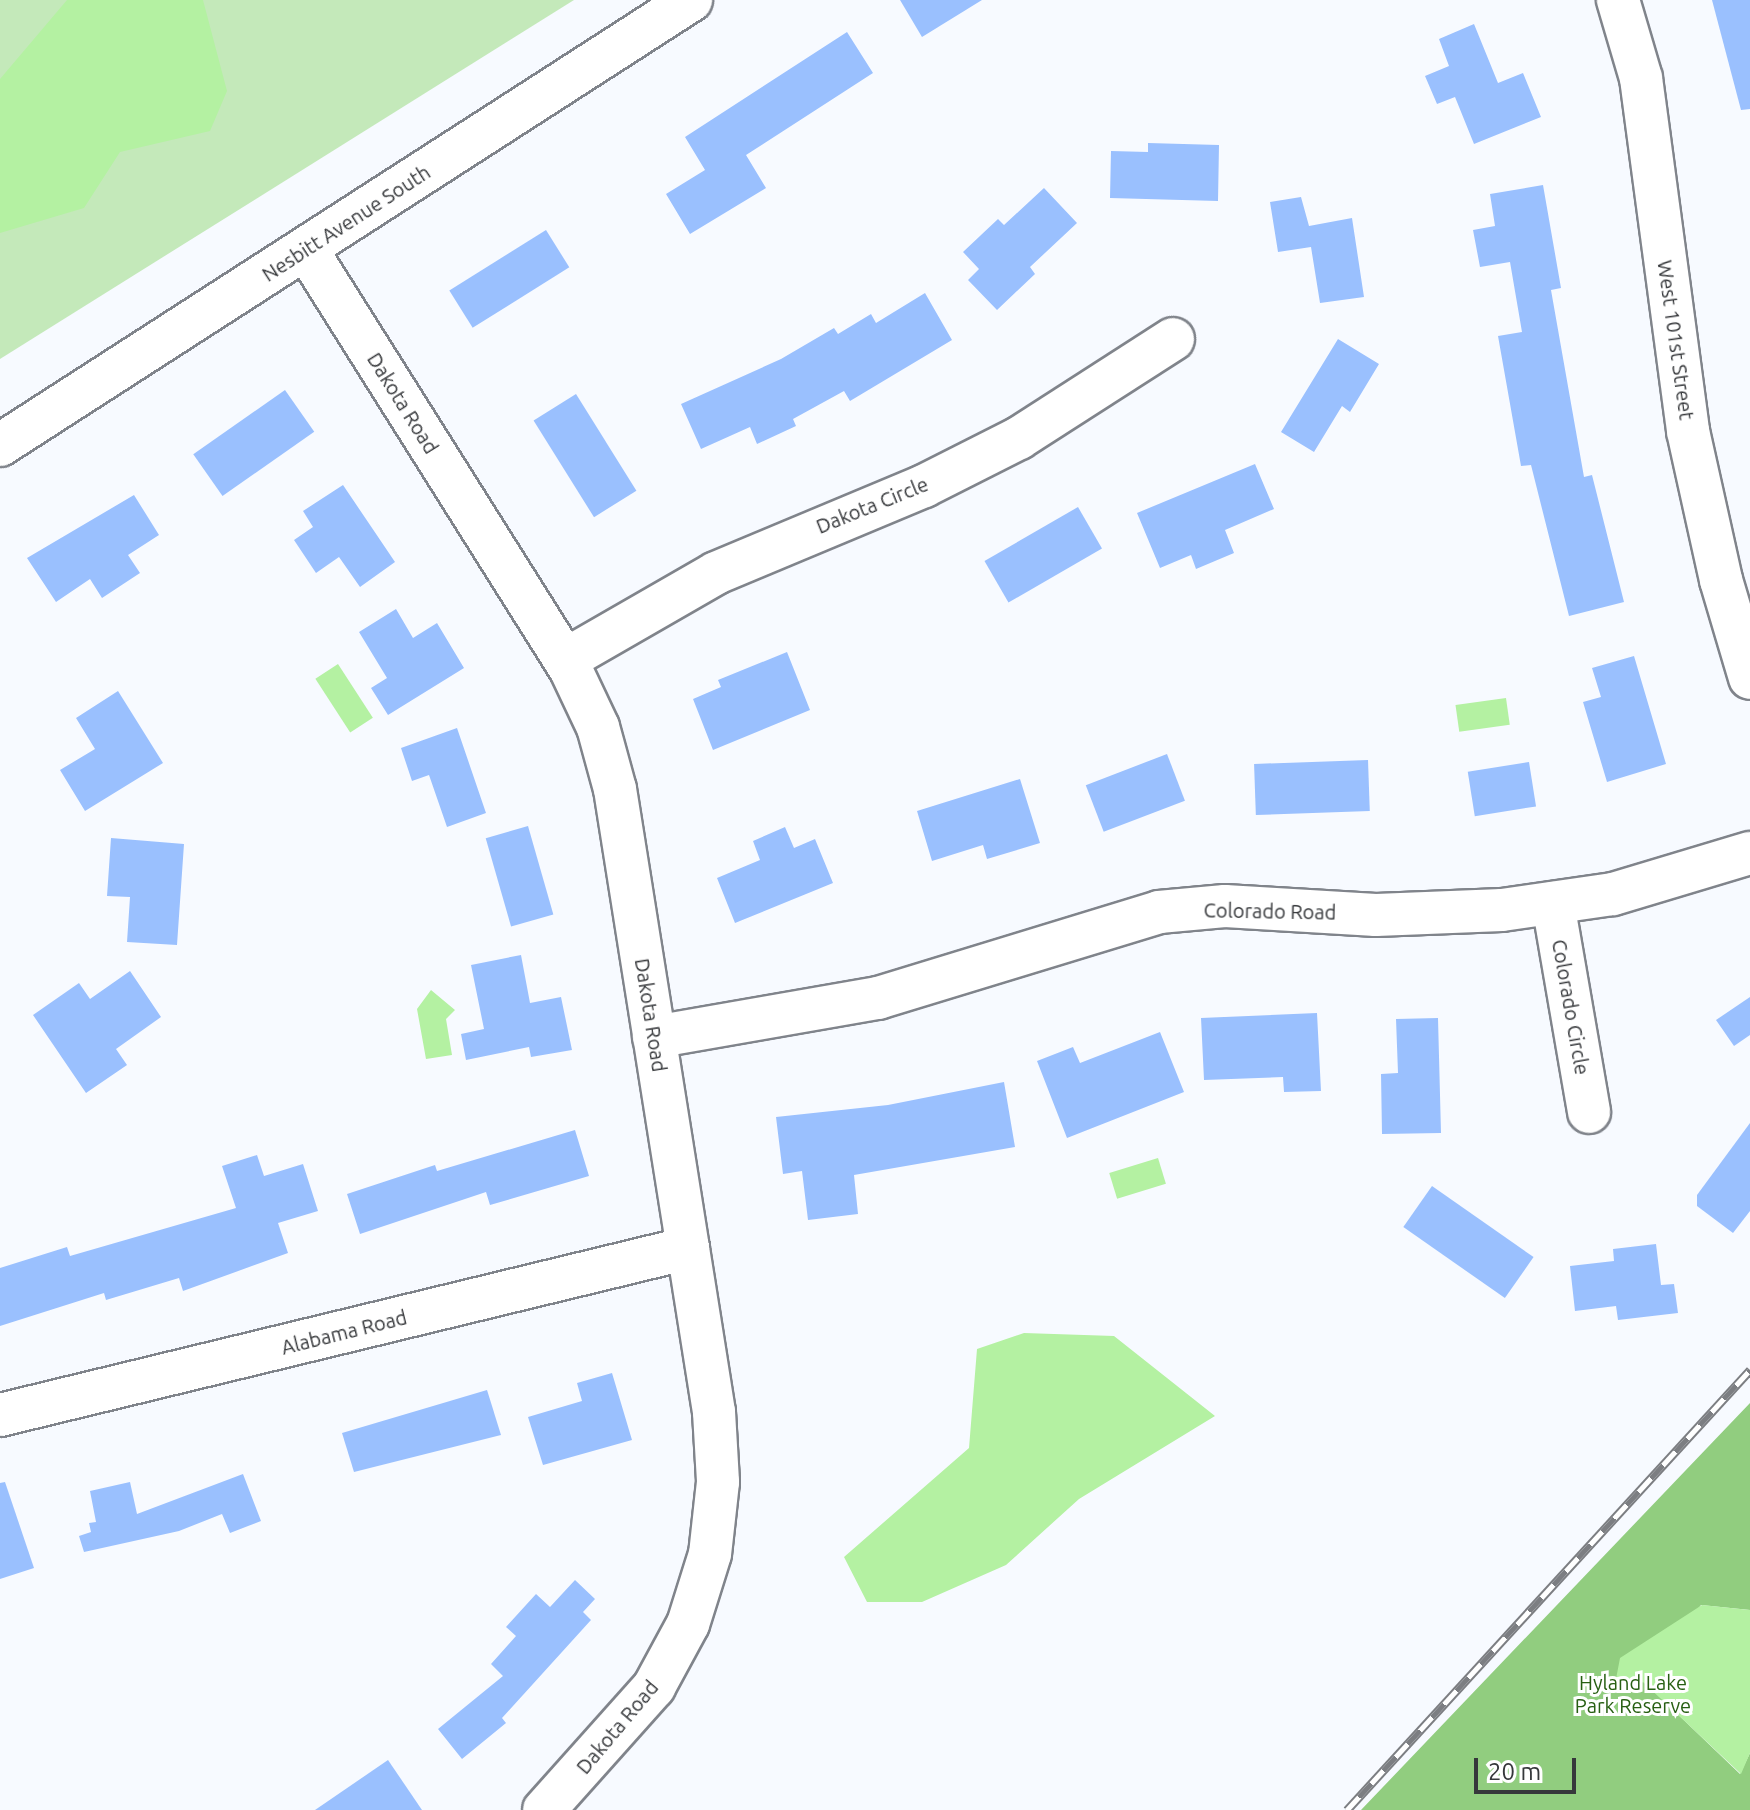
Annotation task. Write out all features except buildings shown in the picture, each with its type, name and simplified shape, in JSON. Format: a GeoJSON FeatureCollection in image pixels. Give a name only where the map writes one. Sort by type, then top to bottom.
{"type":"FeatureCollection","features":[{"type":"Feature","properties":{"kind":"street","name":"Nesbitt Avenue South"},"geometry":{"type":"LineString","coordinates":[[0,445],[691,0]]}},
{"type":"Feature","properties":{"kind":"street","name":"West 101st Street"},"geometry":{"type":"LineString","coordinates":[[1618,0],[1641,78],[1688,431],[1721,580],[1750,678]]}},
{"type":"Feature","properties":{"kind":"street","name":"Dakota Road"},"geometry":{"type":"LineString","coordinates":[[306,249],[565,660],[598,727],[615,789],[714,1412],[718,1482],[710,1554],[688,1624],[654,1687],[544,1810]]}},
{"type":"Feature","properties":{"kind":"street","name":"Dakota Circle"},"geometry":{"type":"LineString","coordinates":[[565,660],[716,573],[924,486],[1019,438],[1173,339]]}},
{"type":"Feature","properties":{"kind":"street","name":"Colorado Road"},"geometry":{"type":"LineString","coordinates":[[654,1037],[878,998],[1159,912],[1225,906],[1376,915],[1463,914],[1613,894],[1750,853]]}},
{"type":"Feature","properties":{"kind":"street","name":"Colorado Circle"},"geometry":{"type":"LineString","coordinates":[[1553,903],[1589,1112]]}},
{"type":"Feature","properties":{"kind":"street","name":"Alabama Road"},"geometry":{"type":"LineString","coordinates":[[0,1415],[688,1248]]}},
{"type":"Feature","properties":{"kind":"shaded area"},"geometry":{"type":"Polygon","coordinates":[[[0,0],[574,0],[0,359],[0,0]]]}},
{"type":"Feature","properties":{"kind":"shaded area"},"geometry":{"type":"Polygon","coordinates":[[[67,0],[203,0],[227,91],[210,131],[120,152],[84,208],[0,233],[0,79],[67,0]]]}},
{"type":"Feature","properties":{"kind":"shaded area"},"geometry":{"type":"Polygon","coordinates":[[[338,664],[373,718],[350,732],[315,679],[338,664]]]}},
{"type":"Feature","properties":{"kind":"shaded area"},"geometry":{"type":"Polygon","coordinates":[[[1506,698],[1510,725],[1459,732],[1455,705],[1506,698]]]}},
{"type":"Feature","properties":{"kind":"shaded area"},"geometry":{"type":"Polygon","coordinates":[[[431,990],[455,1010],[446,1019],[452,1055],[426,1059],[417,1009],[431,990]]]}},
{"type":"Feature","properties":{"kind":"shaded area"},"geometry":{"type":"Polygon","coordinates":[[[1158,1158],[1166,1184],[1117,1199],[1109,1173],[1158,1158]]]}},
{"type":"Feature","properties":{"kind":"shaded area"},"geometry":{"type":"Polygon","coordinates":[[[1024,1333],[1114,1336],[1215,1416],[1079,1499],[1006,1565],[922,1602],[867,1602],[844,1557],[969,1448],[977,1349],[1024,1333]]]}},
{"type":"Feature","properties":{"kind":"shaded area"},"geometry":{"type":"Polygon","coordinates":[[[1702,1605],[1750,1610],[1750,1753],[1741,1774],[1643,1682],[1634,1688],[1616,1679],[1620,1658],[1702,1605]]]}},
{"type":"Feature","properties":{"kind":"green space","name":"Hyland Lake Park Reserve"},"geometry":{"type":"Polygon","coordinates":[[[1750,1403],[1750,1610],[1701,1605],[1643,1681],[1740,1774],[1750,1753],[1750,1810],[1361,1810],[1750,1403]]]}},
{"type":"Feature","properties":{"kind":"railway"},"geometry":{"type":"LineString","coordinates":[[1347,1810],[1750,1370]]}}]}
